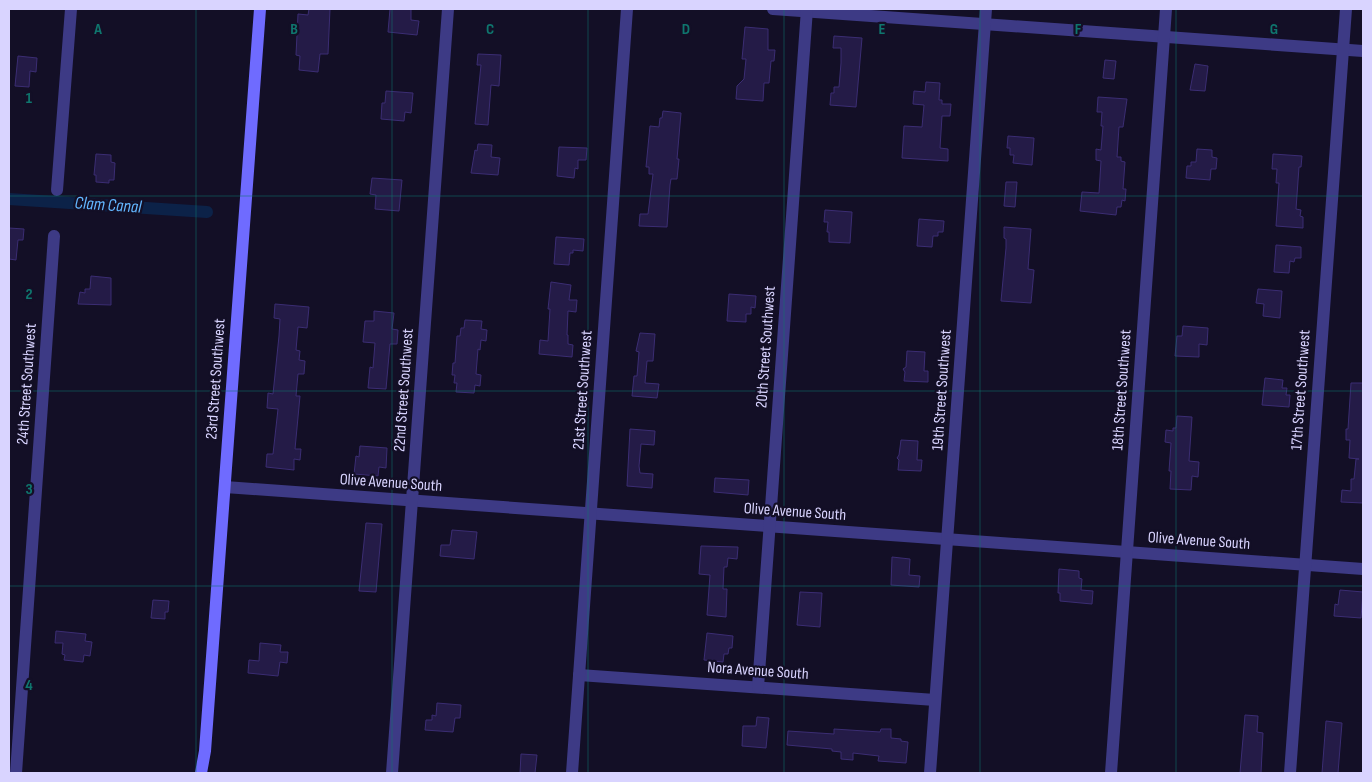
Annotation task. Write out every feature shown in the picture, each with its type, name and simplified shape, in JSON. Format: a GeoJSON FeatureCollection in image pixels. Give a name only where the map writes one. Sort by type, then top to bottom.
{"type":"FeatureCollection","features":[{"type":"Feature","properties":{"kind":"street"},"geometry":{"type":"LineString","coordinates":[[57,190],[71,9]]}},
{"type":"Feature","properties":{"kind":"street","name":"23rd Street Southwest"},"geometry":{"type":"LineString","coordinates":[[201,773],[205,751],[260,9]]}},
{"type":"Feature","properties":{"kind":"street","name":"22nd Street Southwest"},"geometry":{"type":"LineString","coordinates":[[392,773],[448,9]]}},
{"type":"Feature","properties":{"kind":"street","name":"21st Street Southwest"},"geometry":{"type":"LineString","coordinates":[[572,773],[627,9]]}},
{"type":"Feature","properties":{"kind":"street"},"geometry":{"type":"LineString","coordinates":[[773,9],[1363,51]]}},
{"type":"Feature","properties":{"kind":"street","name":"19th Street Southwest"},"geometry":{"type":"LineString","coordinates":[[930,773],[986,9]]}},
{"type":"Feature","properties":{"kind":"street","name":"18th Street Southwest"},"geometry":{"type":"LineString","coordinates":[[1111,773],[1166,9]]}},
{"type":"Feature","properties":{"kind":"street","name":"17th Street Southwest"},"geometry":{"type":"LineString","coordinates":[[1290,773],[1346,9]]}},
{"type":"Feature","properties":{"kind":"street","name":"20th Street Southwest"},"geometry":{"type":"LineString","coordinates":[[758,687],[806,10]]}},
{"type":"Feature","properties":{"kind":"street","name":"24th Street Southwest"},"geometry":{"type":"LineString","coordinates":[[16,773],[54,236]]}},
{"type":"Feature","properties":{"kind":"street","name":"Olive Avenue South"},"geometry":{"type":"LineString","coordinates":[[225,487],[1363,569]]}},
{"type":"Feature","properties":{"kind":"street","name":"Nora Avenue South"},"geometry":{"type":"LineString","coordinates":[[579,675],[935,700]]}},
{"type":"Feature","properties":{"kind":"street","name":"23rd Street Southwest"},"geometry":{"type":"LineString","coordinates":[[205,751],[208,773]]}},
{"type":"Feature","properties":{"kind":"building"},"geometry":{"type":"Polygon","coordinates":[[[309,9],[330,9],[328,54],[320,54],[318,72],[299,70],[300,56],[296,55],[298,14],[308,15],[309,9]]]}},
{"type":"Feature","properties":{"kind":"building"},"geometry":{"type":"Polygon","coordinates":[[[390,9],[411,9],[411,20],[419,21],[417,35],[388,32],[390,9]]]}},
{"type":"Feature","properties":{"kind":"building"},"geometry":{"type":"Polygon","coordinates":[[[745,27],[768,29],[768,50],[775,50],[774,61],[771,61],[769,83],[764,83],[763,101],[736,99],[737,86],[744,79],[746,59],[742,59],[745,27]]]}},
{"type":"Feature","properties":{"kind":"building"},"geometry":{"type":"Polygon","coordinates":[[[834,36],[862,38],[856,107],[830,105],[831,93],[834,93],[834,87],[839,87],[841,63],[841,48],[833,48],[834,36]]]}},
{"type":"Feature","properties":{"kind":"building"},"geometry":{"type":"Polygon","coordinates":[[[478,54],[501,55],[499,86],[491,85],[488,125],[475,124],[481,65],[477,65],[478,54]]]}},
{"type":"Feature","properties":{"kind":"building"},"geometry":{"type":"Polygon","coordinates":[[[18,56],[37,58],[36,72],[30,71],[29,87],[15,86],[18,56]]]}},
{"type":"Feature","properties":{"kind":"building"},"geometry":{"type":"Polygon","coordinates":[[[1105,60],[1116,61],[1114,79],[1103,78],[1105,60]]]}},
{"type":"Feature","properties":{"kind":"building"},"geometry":{"type":"Polygon","coordinates":[[[1195,64],[1208,66],[1205,91],[1190,90],[1195,64]]]}},
{"type":"Feature","properties":{"kind":"building"},"geometry":{"type":"Polygon","coordinates":[[[926,82],[940,83],[939,100],[942,100],[942,104],[951,104],[950,116],[942,116],[940,148],[948,149],[948,161],[902,158],[904,126],[922,127],[924,105],[913,104],[914,91],[925,92],[926,82]]]}},
{"type":"Feature","properties":{"kind":"building"},"geometry":{"type":"Polygon","coordinates":[[[386,91],[413,93],[411,113],[405,112],[404,121],[381,119],[382,103],[385,103],[386,91]]]}},
{"type":"Feature","properties":{"kind":"building"},"geometry":{"type":"Polygon","coordinates":[[[1098,97],[1127,99],[1123,127],[1119,127],[1117,157],[1121,157],[1121,161],[1125,162],[1123,189],[1126,189],[1125,201],[1122,200],[1121,207],[1117,207],[1116,215],[1080,211],[1082,192],[1099,193],[1101,161],[1096,160],[1096,149],[1101,150],[1103,126],[1101,126],[1102,112],[1097,112],[1098,97]]]}},
{"type":"Feature","properties":{"kind":"building"},"geometry":{"type":"Polygon","coordinates":[[[663,111],[681,113],[677,179],[671,179],[667,227],[639,226],[640,214],[648,214],[653,174],[649,174],[649,167],[646,167],[650,126],[659,127],[663,111]]]}},
{"type":"Feature","properties":{"kind":"building"},"geometry":{"type":"Polygon","coordinates":[[[1008,136],[1034,138],[1032,165],[1013,163],[1014,155],[1010,155],[1010,148],[1007,148],[1008,136]]]}},
{"type":"Feature","properties":{"kind":"building"},"geometry":{"type":"Polygon","coordinates":[[[478,144],[492,145],[491,157],[500,158],[498,175],[471,173],[475,150],[477,151],[478,144]]]}},
{"type":"Feature","properties":{"kind":"building"},"geometry":{"type":"Polygon","coordinates":[[[559,147],[587,148],[586,160],[578,160],[578,169],[575,168],[574,178],[557,176],[559,147]]]}},
{"type":"Feature","properties":{"kind":"building"},"geometry":{"type":"Polygon","coordinates":[[[1197,149],[1212,150],[1212,157],[1217,158],[1216,169],[1211,169],[1210,180],[1186,178],[1187,166],[1191,166],[1191,162],[1196,162],[1197,149]]]}},
{"type":"Feature","properties":{"kind":"building"},"geometry":{"type":"Polygon","coordinates":[[[96,154],[111,155],[111,162],[115,163],[114,180],[109,180],[109,183],[96,182],[96,175],[94,175],[96,154]]]}},
{"type":"Feature","properties":{"kind":"building"},"geometry":{"type":"Polygon","coordinates":[[[1273,154],[1302,156],[1301,167],[1299,167],[1296,209],[1301,210],[1300,216],[1303,217],[1303,228],[1276,226],[1279,183],[1276,183],[1277,169],[1272,169],[1273,154]]]}},
{"type":"Feature","properties":{"kind":"building"},"geometry":{"type":"Polygon","coordinates":[[[372,178],[402,180],[399,211],[375,209],[376,195],[370,194],[372,178]]]}},
{"type":"Feature","properties":{"kind":"building"},"geometry":{"type":"Polygon","coordinates":[[[1006,182],[1017,182],[1015,207],[1004,206],[1006,182]]]}},
{"type":"Feature","properties":{"kind":"building"},"geometry":{"type":"Polygon","coordinates":[[[825,210],[852,212],[850,243],[829,242],[828,222],[824,222],[825,210]]]}},
{"type":"Feature","properties":{"kind":"building"},"geometry":{"type":"Polygon","coordinates":[[[919,219],[944,221],[943,232],[938,232],[938,236],[933,236],[932,247],[917,246],[919,219]]]}},
{"type":"Feature","properties":{"kind":"building"},"geometry":{"type":"Polygon","coordinates":[[[1004,227],[1031,229],[1028,269],[1034,270],[1031,303],[1001,301],[1006,248],[1004,227]]]}},
{"type":"Feature","properties":{"kind":"building"},"geometry":{"type":"Polygon","coordinates":[[[9,228],[24,229],[23,240],[18,240],[16,260],[9,259],[9,228]]]}},
{"type":"Feature","properties":{"kind":"building"},"geometry":{"type":"Polygon","coordinates":[[[556,237],[584,239],[583,251],[573,250],[573,253],[570,253],[569,265],[554,264],[556,237]]]}},
{"type":"Feature","properties":{"kind":"building"},"geometry":{"type":"Polygon","coordinates":[[[1276,245],[1301,247],[1301,258],[1295,258],[1294,262],[1290,261],[1289,273],[1274,272],[1276,245]]]}},
{"type":"Feature","properties":{"kind":"building"},"geometry":{"type":"Polygon","coordinates":[[[91,276],[111,278],[111,305],[78,304],[80,292],[85,293],[85,289],[90,289],[91,276]]]}},
{"type":"Feature","properties":{"kind":"building"},"geometry":{"type":"Polygon","coordinates":[[[551,282],[571,285],[569,300],[577,300],[576,312],[568,311],[567,335],[568,344],[573,345],[572,357],[539,354],[540,340],[548,341],[550,309],[548,309],[551,282]]]}},
{"type":"Feature","properties":{"kind":"building"},"geometry":{"type":"Polygon","coordinates":[[[1258,289],[1282,291],[1280,318],[1263,316],[1264,304],[1256,303],[1258,289]]]}},
{"type":"Feature","properties":{"kind":"building"},"geometry":{"type":"Polygon","coordinates":[[[729,294],[756,296],[755,308],[751,307],[751,314],[746,314],[746,322],[727,321],[729,294]]]}},
{"type":"Feature","properties":{"kind":"building"},"geometry":{"type":"Polygon","coordinates":[[[275,304],[309,307],[307,328],[298,327],[296,350],[300,351],[299,360],[305,361],[304,374],[298,374],[296,396],[300,396],[295,449],[301,449],[300,460],[294,459],[294,470],[266,467],[267,454],[273,454],[278,409],[267,408],[268,393],[273,394],[279,336],[280,319],[274,318],[275,304]]]}},
{"type":"Feature","properties":{"kind":"building"},"geometry":{"type":"Polygon","coordinates":[[[374,311],[394,313],[392,329],[398,330],[397,344],[390,344],[386,389],[368,388],[370,367],[373,368],[375,343],[363,342],[365,321],[374,321],[374,311]]]}},
{"type":"Feature","properties":{"kind":"building"},"geometry":{"type":"Polygon","coordinates":[[[465,320],[482,321],[481,329],[487,330],[486,341],[481,340],[480,350],[478,349],[476,374],[481,375],[480,386],[475,385],[474,393],[456,392],[457,383],[454,383],[455,375],[452,375],[457,336],[460,336],[461,328],[464,328],[465,320]]]}},
{"type":"Feature","properties":{"kind":"building"},"geometry":{"type":"Polygon","coordinates":[[[1183,326],[1208,328],[1207,345],[1199,344],[1199,357],[1175,356],[1177,336],[1182,336],[1183,326]]]}},
{"type":"Feature","properties":{"kind":"building"},"geometry":{"type":"Polygon","coordinates":[[[640,333],[655,334],[653,361],[647,361],[645,383],[659,384],[657,398],[632,396],[634,376],[637,376],[639,352],[636,351],[640,333]]]}},
{"type":"Feature","properties":{"kind":"building"},"geometry":{"type":"Polygon","coordinates":[[[907,351],[925,352],[924,371],[928,371],[928,382],[904,381],[905,372],[903,369],[906,367],[907,351]]]}},
{"type":"Feature","properties":{"kind":"building"},"geometry":{"type":"Polygon","coordinates":[[[1265,378],[1283,380],[1282,388],[1287,388],[1286,395],[1290,395],[1289,407],[1262,405],[1265,378]]]}},
{"type":"Feature","properties":{"kind":"building"},"geometry":{"type":"Polygon","coordinates":[[[1351,383],[1363,383],[1363,503],[1341,502],[1342,490],[1351,491],[1351,479],[1354,479],[1356,459],[1359,459],[1349,458],[1350,440],[1346,440],[1351,383]]]}},
{"type":"Feature","properties":{"kind":"building"},"geometry":{"type":"Polygon","coordinates":[[[1177,416],[1192,417],[1189,461],[1199,462],[1198,477],[1192,476],[1191,490],[1170,489],[1171,443],[1165,442],[1166,430],[1173,431],[1173,428],[1176,428],[1177,416]]]}},
{"type":"Feature","properties":{"kind":"building"},"geometry":{"type":"Polygon","coordinates":[[[630,429],[655,431],[654,445],[641,444],[639,466],[640,473],[653,474],[652,488],[627,486],[630,429]]]}},
{"type":"Feature","properties":{"kind":"building"},"geometry":{"type":"Polygon","coordinates":[[[901,440],[918,441],[917,460],[922,460],[921,471],[898,470],[899,460],[897,458],[901,440]]]}},
{"type":"Feature","properties":{"kind":"building"},"geometry":{"type":"Polygon","coordinates":[[[360,446],[387,448],[386,468],[379,467],[378,476],[354,474],[356,456],[359,457],[360,446]]]}},
{"type":"Feature","properties":{"kind":"building"},"geometry":{"type":"Polygon","coordinates":[[[715,478],[749,480],[748,495],[714,492],[715,478]]]}},
{"type":"Feature","properties":{"kind":"building"},"geometry":{"type":"Polygon","coordinates":[[[366,523],[382,524],[376,592],[359,591],[366,523]]]}},
{"type":"Feature","properties":{"kind":"building"},"geometry":{"type":"Polygon","coordinates":[[[452,530],[477,532],[474,559],[440,556],[441,545],[450,545],[452,530]]]}},
{"type":"Feature","properties":{"kind":"building"},"geometry":{"type":"Polygon","coordinates":[[[701,546],[738,547],[737,559],[728,558],[727,567],[724,567],[723,589],[727,589],[726,617],[707,615],[710,575],[699,574],[701,546]]]}},
{"type":"Feature","properties":{"kind":"building"},"geometry":{"type":"Polygon","coordinates":[[[892,557],[910,559],[909,575],[920,576],[919,587],[891,585],[892,557]]]}},
{"type":"Feature","properties":{"kind":"building"},"geometry":{"type":"Polygon","coordinates":[[[1059,569],[1079,571],[1079,578],[1082,579],[1081,590],[1093,591],[1092,604],[1060,601],[1060,593],[1058,593],[1059,569]]]}},
{"type":"Feature","properties":{"kind":"building"},"geometry":{"type":"Polygon","coordinates":[[[1340,590],[1363,592],[1361,618],[1334,616],[1335,604],[1338,605],[1340,590]]]}},
{"type":"Feature","properties":{"kind":"building"},"geometry":{"type":"Polygon","coordinates":[[[800,592],[822,593],[820,627],[797,625],[800,592]]]}},
{"type":"Feature","properties":{"kind":"building"},"geometry":{"type":"Polygon","coordinates":[[[153,600],[169,601],[168,612],[165,612],[165,619],[151,618],[153,600]]]}},
{"type":"Feature","properties":{"kind":"building"},"geometry":{"type":"Polygon","coordinates":[[[56,631],[86,634],[85,641],[92,642],[90,656],[84,655],[83,662],[64,660],[65,655],[62,654],[63,643],[55,643],[56,631]]]}},
{"type":"Feature","properties":{"kind":"building"},"geometry":{"type":"Polygon","coordinates":[[[707,633],[733,636],[732,648],[729,648],[728,654],[724,654],[723,662],[704,660],[707,633]]]}},
{"type":"Feature","properties":{"kind":"building"},"geometry":{"type":"Polygon","coordinates":[[[260,643],[281,645],[280,652],[288,652],[287,663],[280,662],[278,676],[248,673],[249,660],[259,661],[260,643]]]}},
{"type":"Feature","properties":{"kind":"building"},"geometry":{"type":"Polygon","coordinates":[[[437,703],[461,705],[460,718],[455,718],[453,732],[425,730],[426,720],[432,720],[432,715],[436,716],[437,703]]]}},
{"type":"Feature","properties":{"kind":"building"},"geometry":{"type":"Polygon","coordinates":[[[1245,715],[1258,716],[1257,732],[1263,733],[1261,773],[1240,773],[1245,715]]]}},
{"type":"Feature","properties":{"kind":"building"},"geometry":{"type":"Polygon","coordinates":[[[757,717],[769,718],[766,748],[742,746],[743,726],[756,726],[757,717]]]}},
{"type":"Feature","properties":{"kind":"building"},"geometry":{"type":"Polygon","coordinates":[[[1326,721],[1342,723],[1338,773],[1322,773],[1326,721]]]}},
{"type":"Feature","properties":{"kind":"building"},"geometry":{"type":"Polygon","coordinates":[[[834,729],[880,732],[881,729],[891,729],[891,738],[908,742],[906,763],[878,761],[879,756],[853,753],[853,760],[841,759],[841,752],[832,751],[832,749],[787,745],[788,731],[834,734],[834,729]]]}},
{"type":"Feature","properties":{"kind":"building"},"geometry":{"type":"Polygon","coordinates":[[[521,754],[537,755],[535,773],[520,773],[521,754]]]}},
{"type":"Feature","properties":{"kind":"waterway","name":"Clam Canal"},"geometry":{"type":"LineString","coordinates":[[9,199],[207,212]]}}]}
